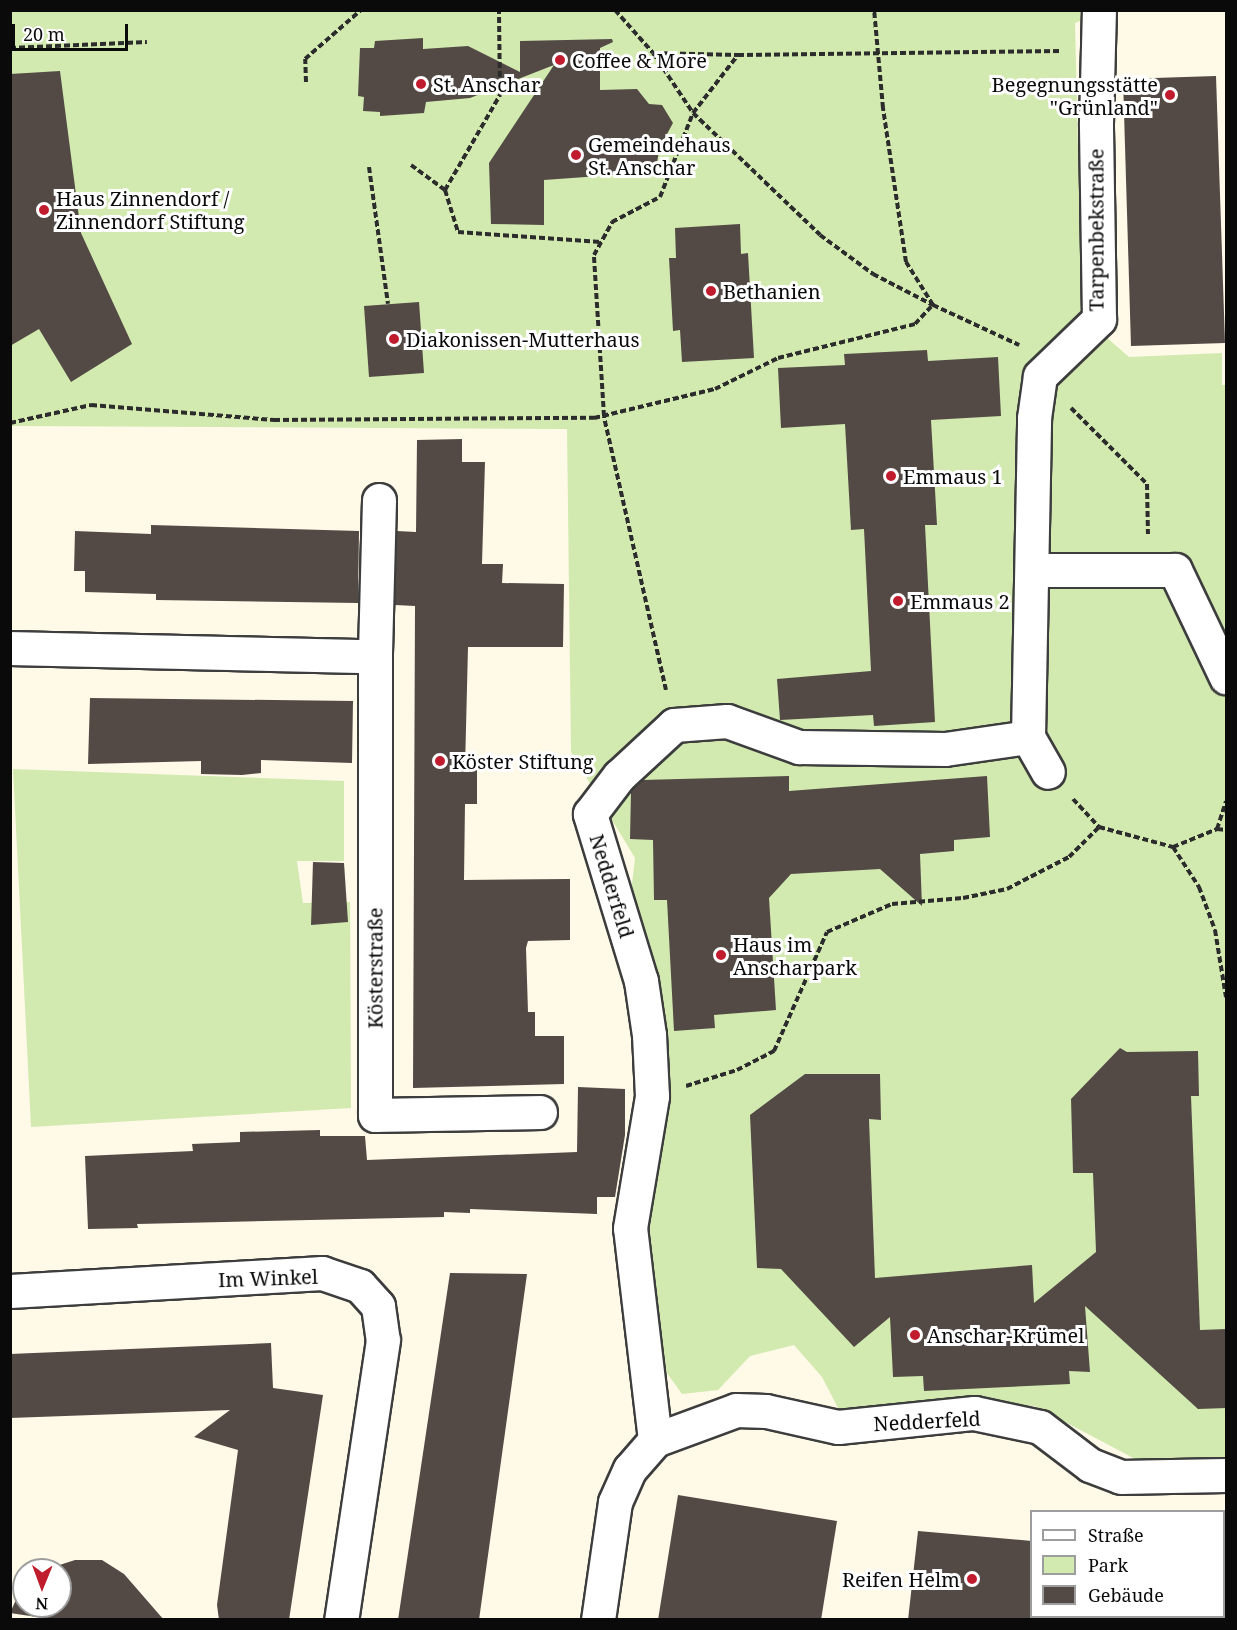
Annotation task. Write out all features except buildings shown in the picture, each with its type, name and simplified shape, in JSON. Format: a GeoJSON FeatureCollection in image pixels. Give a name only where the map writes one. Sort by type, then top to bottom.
{"type":"FeatureCollection","features":[{"type":"Feature","properties":{"kind":"street","name":"Tarpenbekstraße"},"geometry":{"type":"LineString","coordinates":[[1040,376],[1099,319],[1100,10]]}},
{"type":"Feature","properties":{"kind":"street"},"geometry":{"type":"LineString","coordinates":[[1040,376],[1034,418],[1028,737],[1048,772]]}},
{"type":"Feature","properties":{"kind":"street","name":"Kösterstraße"},"geometry":{"type":"LineString","coordinates":[[379,500],[375,656],[375,1115],[540,1112]]}},
{"type":"Feature","properties":{"kind":"street"},"geometry":{"type":"LineString","coordinates":[[1032,570],[1175,570],[1227,677]]}},
{"type":"Feature","properties":{"kind":"street"},"geometry":{"type":"LineString","coordinates":[[10,648],[375,656]]}},
{"type":"Feature","properties":{"kind":"street"},"geometry":{"type":"LineString","coordinates":[[674,725],[727,721],[799,747],[945,749],[1028,737]]}},
{"type":"Feature","properties":{"kind":"street","name":"Nedderfeld"},"geometry":{"type":"LineString","coordinates":[[655,1440],[630,1228],[652,1096],[641,981],[590,814],[619,776],[674,725]]}},
{"type":"Feature","properties":{"kind":"street","name":"Im Winkel"},"geometry":{"type":"LineString","coordinates":[[10,1291],[322,1274],[360,1286],[378,1306],[382,1340],[341,1620]]}},
{"type":"Feature","properties":{"kind":"street","name":"Nedderfeld"},"geometry":{"type":"LineString","coordinates":[[598,1620],[615,1502],[630,1469],[655,1440],[736,1410],[766,1411],[838,1427],[974,1413],[1040,1427],[1090,1465],[1121,1477],[1227,1475]]}},
{"type":"Feature","properties":{"kind":"path"},"geometry":{"type":"LineString","coordinates":[[306,82],[305,59],[361,10]]}},
{"type":"Feature","properties":{"kind":"path"},"geometry":{"type":"LineString","coordinates":[[445,190],[500,95],[499,10]]}},
{"type":"Feature","properties":{"kind":"path"},"geometry":{"type":"LineString","coordinates":[[615,10],[652,52],[693,113],[820,235],[873,274],[933,306],[1016,340],[1040,376]]}},
{"type":"Feature","properties":{"kind":"path"},"geometry":{"type":"LineString","coordinates":[[874,10],[877,52],[906,262],[933,306]]}},
{"type":"Feature","properties":{"kind":"path"},"geometry":{"type":"LineString","coordinates":[[10,48],[147,42]]}},
{"type":"Feature","properties":{"kind":"path"},"geometry":{"type":"LineString","coordinates":[[652,52],[738,55],[1099,51]]}},
{"type":"Feature","properties":{"kind":"path"},"geometry":{"type":"LineString","coordinates":[[674,725],[604,416],[594,255],[612,222],[660,196],[693,113],[738,55]]}},
{"type":"Feature","properties":{"kind":"path"},"geometry":{"type":"LineString","coordinates":[[411,165],[445,190],[458,232],[601,242]]}},
{"type":"Feature","properties":{"kind":"path"},"geometry":{"type":"LineString","coordinates":[[369,167],[388,304]]}},
{"type":"Feature","properties":{"kind":"path"},"geometry":{"type":"LineString","coordinates":[[10,423],[91,405],[273,420],[604,416],[715,389],[778,358],[915,324],[933,306]]}},
{"type":"Feature","properties":{"kind":"path"},"geometry":{"type":"LineString","coordinates":[[1077,413],[1147,484],[1148,569]]}},
{"type":"Feature","properties":{"kind":"path"},"geometry":{"type":"LineString","coordinates":[[1048,772],[1099,827],[1173,847],[1217,830],[1227,830]]}},
{"type":"Feature","properties":{"kind":"path"},"geometry":{"type":"LineString","coordinates":[[1217,830],[1227,801]]}},
{"type":"Feature","properties":{"kind":"path"},"geometry":{"type":"LineString","coordinates":[[652,1096],[737,1070],[774,1051],[827,932],[892,904],[963,898],[1007,889],[1069,857],[1099,827]]}},
{"type":"Feature","properties":{"kind":"path"},"geometry":{"type":"LineString","coordinates":[[1173,847],[1199,887],[1215,930],[1227,997]]}},
{"type":"Feature","properties":{"kind":"green space"},"geometry":{"type":"Polygon","coordinates":[[[11,11],[1090,11],[1091,16],[1075,23],[1082,316],[1129,357],[1222,353],[1222,385],[1226,385],[1226,1458],[1137,1460],[1035,1406],[974,1403],[839,1410],[822,1377],[794,1345],[750,1356],[718,1390],[682,1394],[662,1366],[643,1268],[662,1124],[630,902],[635,858],[571,752],[567,429],[11,426],[11,11]]]}},
{"type":"Feature","properties":{"kind":"green space"},"geometry":{"type":"Polygon","coordinates":[[[13,769],[344,781],[344,861],[297,861],[303,903],[350,902],[351,1108],[31,1127],[13,769]]]}},
{"type":"Feature","properties":{"kind":"place","name":"Coffee & More"},"geometry":{"type":"Point","coordinates":[560,60]}},
{"type":"Feature","properties":{"kind":"place","name":"St. Anschar"},"geometry":{"type":"Point","coordinates":[421,84]}},
{"type":"Feature","properties":{"kind":"place","name":"Begegnungsstätte \"Grünland\""},"geometry":{"type":"Point","coordinates":[1170,95]}},
{"type":"Feature","properties":{"kind":"place","name":"Gemeindehaus St. Anschar"},"geometry":{"type":"Point","coordinates":[576,155]}},
{"type":"Feature","properties":{"kind":"place","name":"Haus Zinnendorf / Zinnendorf Stiftung"},"geometry":{"type":"Point","coordinates":[44,210]}},
{"type":"Feature","properties":{"kind":"place","name":"Bethanien"},"geometry":{"type":"Point","coordinates":[711,291]}},
{"type":"Feature","properties":{"kind":"place","name":"Diakonissen-Mutterhaus"},"geometry":{"type":"Point","coordinates":[394,339]}},
{"type":"Feature","properties":{"kind":"place","name":"Emmaus 1"},"geometry":{"type":"Point","coordinates":[891,476]}},
{"type":"Feature","properties":{"kind":"place","name":"Emmaus 2"},"geometry":{"type":"Point","coordinates":[898,601]}},
{"type":"Feature","properties":{"kind":"place","name":"Köster Stiftung"},"geometry":{"type":"Point","coordinates":[440,761]}},
{"type":"Feature","properties":{"kind":"place","name":"Haus im Anscharpark"},"geometry":{"type":"Point","coordinates":[721,955]}},
{"type":"Feature","properties":{"kind":"place","name":"Anschar-Krümel"},"geometry":{"type":"Point","coordinates":[915,1335]}},
{"type":"Feature","properties":{"kind":"place","name":"Reifen Helm"},"geometry":{"type":"Point","coordinates":[972,1579]}}]}
